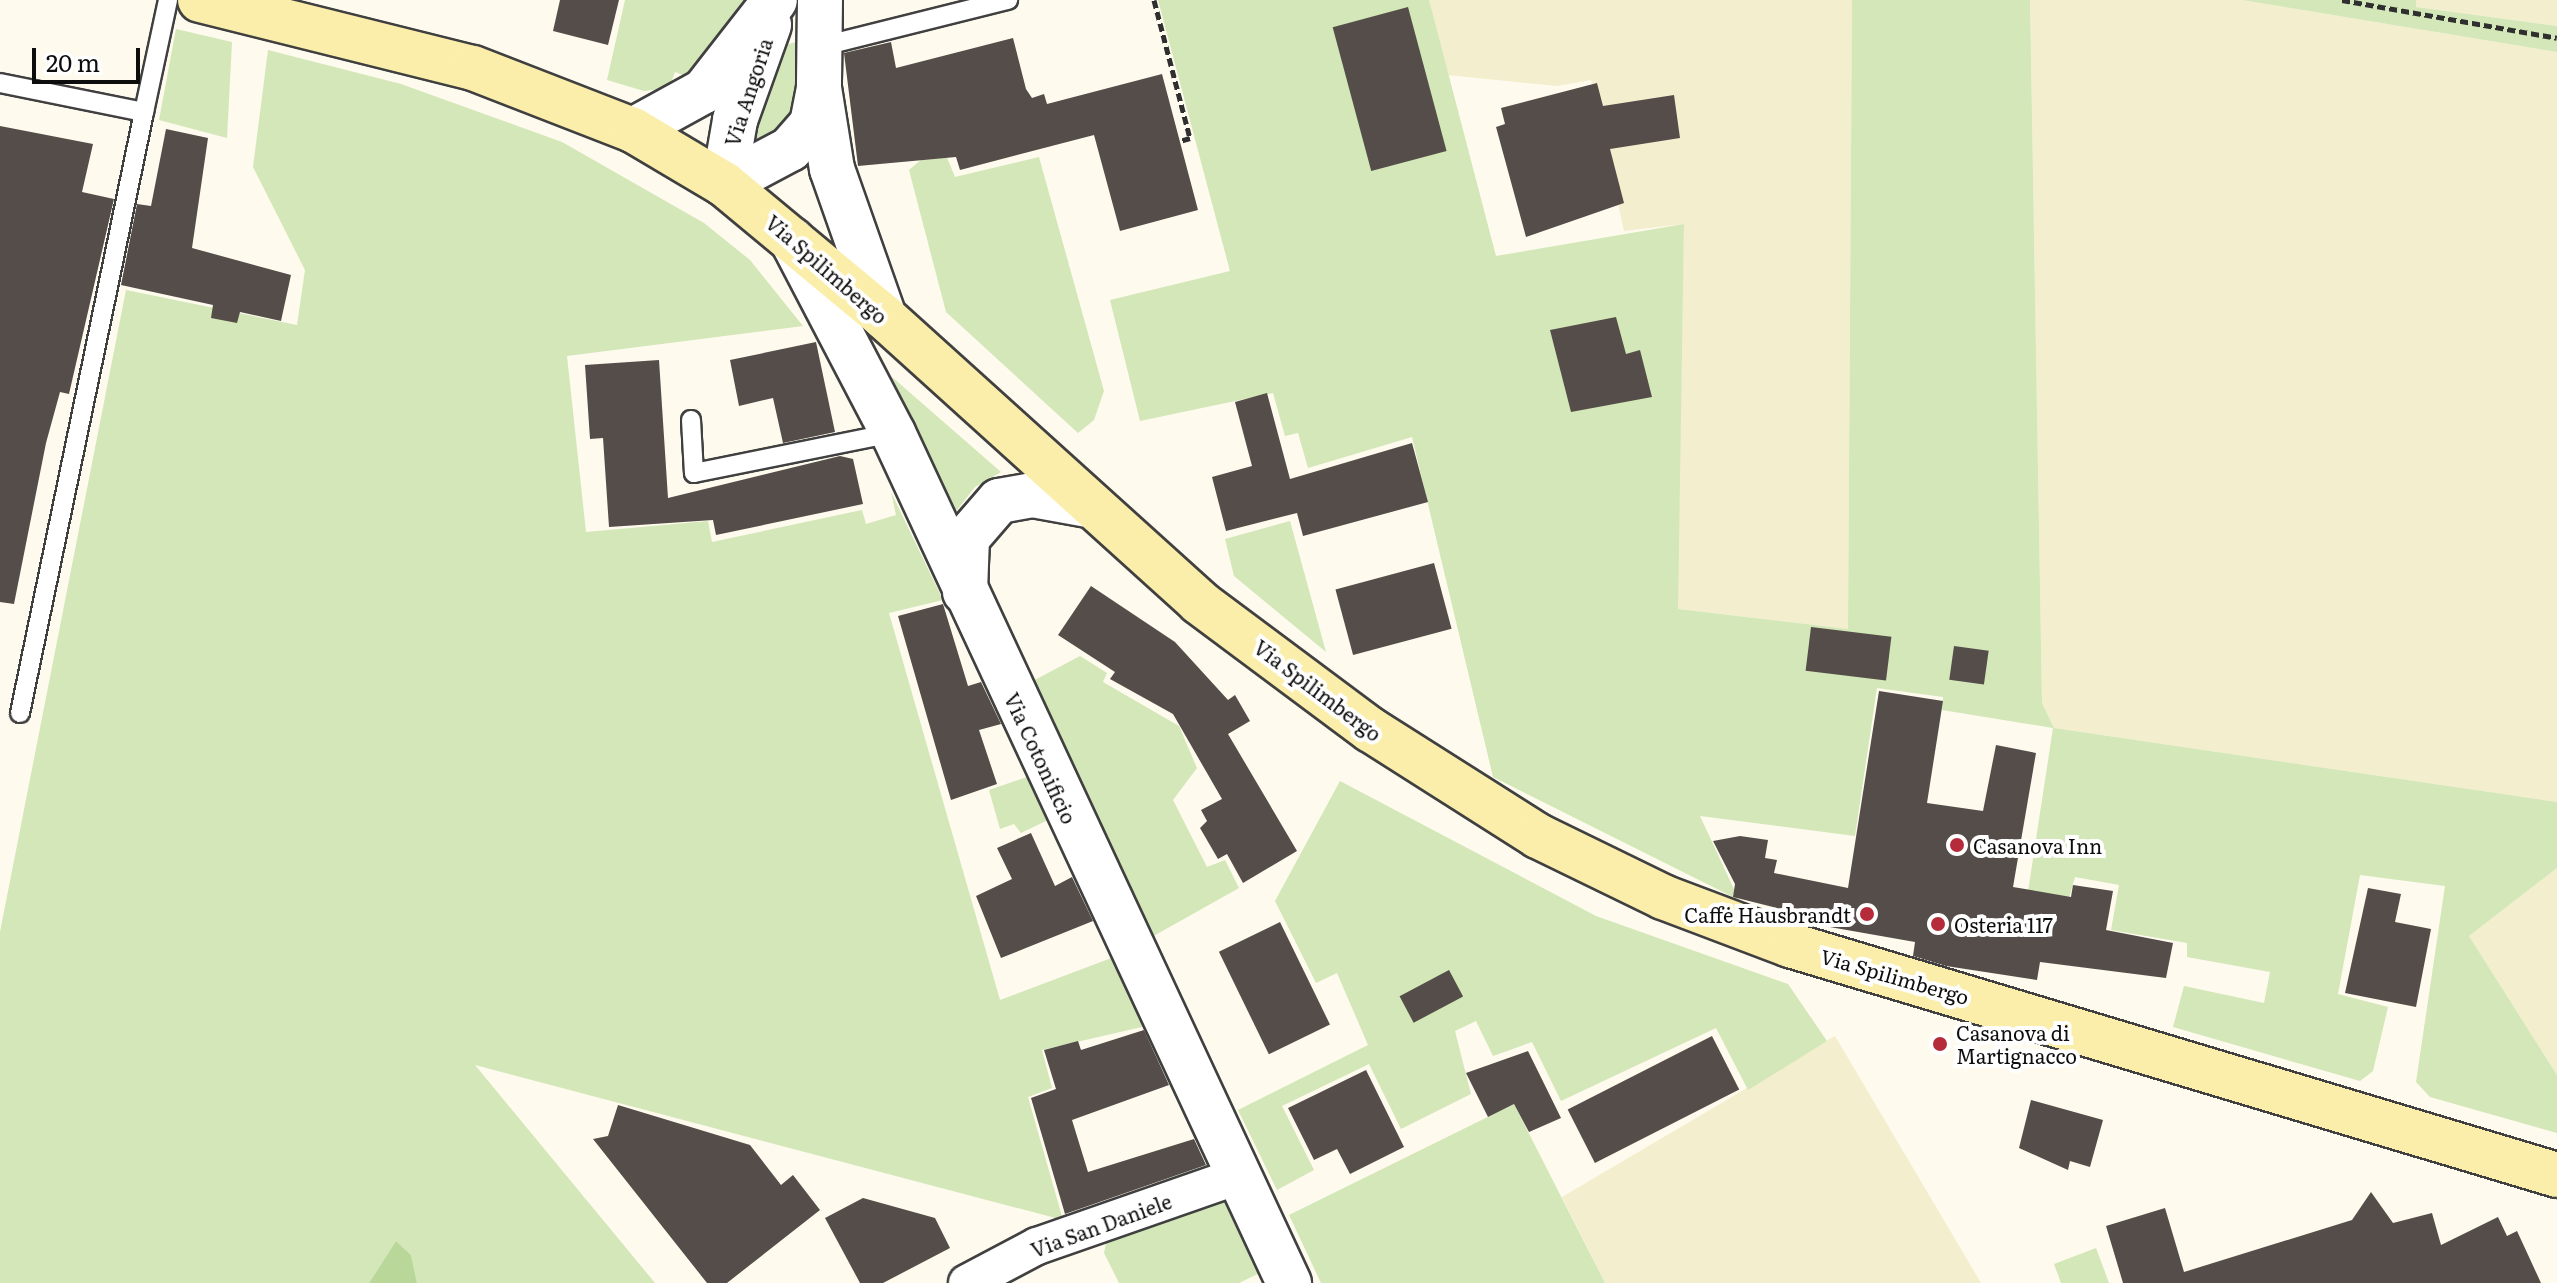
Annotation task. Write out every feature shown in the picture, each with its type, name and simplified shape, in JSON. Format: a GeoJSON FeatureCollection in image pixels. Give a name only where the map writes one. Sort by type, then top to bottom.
{"type":"FeatureCollection","features":[{"type":"Feature","properties":{"kind":"main road","name":"Via Spilimbergo"},"geometry":{"type":"LineString","coordinates":[[215,2],[473,68],[633,130],[724,184],[789,234],[884,317],[1088,505],[1199,602],[1371,730],[1538,836],[1663,897],[1790,945],[2557,1175]]}},
{"type":"Feature","properties":{"kind":"street","name":"Via Angoria"},"geometry":{"type":"LineString","coordinates":[[633,130],[704,91],[776,0]]}},
{"type":"Feature","properties":{"kind":"street","name":"Via Angoria"},"geometry":{"type":"LineString","coordinates":[[724,184],[735,120],[776,0]]}},
{"type":"Feature","properties":{"kind":"street","name":"Via Angoria"},"geometry":{"type":"LineString","coordinates":[[724,184],[790,149],[812,124],[819,68],[820,0]]}},
{"type":"Feature","properties":{"kind":"street","name":"Via Angoria"},"geometry":{"type":"LineString","coordinates":[[819,68],[832,169],[884,317]]}},
{"type":"Feature","properties":{"kind":"street","name":"Via Cotonificio"},"geometry":{"type":"LineString","coordinates":[[789,234],[893,433],[966,599],[1289,1283]]}},
{"type":"Feature","properties":{"kind":"street"},"geometry":{"type":"LineString","coordinates":[[966,599],[967,538],[999,501],[1033,495],[1088,505]]}},
{"type":"Feature","properties":{"kind":"street","name":"Via San Daniele"},"geometry":{"type":"LineString","coordinates":[[967,1283],[1037,1246],[1238,1176]]}},
{"type":"Feature","properties":{"kind":"lane"},"geometry":{"type":"LineString","coordinates":[[20,713],[168,0]]}},
{"type":"Feature","properties":{"kind":"lane"},"geometry":{"type":"LineString","coordinates":[[819,68],[1008,0]]}},
{"type":"Feature","properties":{"kind":"lane"},"geometry":{"type":"LineString","coordinates":[[0,83],[144,112]]}},
{"type":"Feature","properties":{"kind":"lane"},"geometry":{"type":"LineString","coordinates":[[691,420],[694,473],[893,433]]}},
{"type":"Feature","properties":{"kind":"path"},"geometry":{"type":"LineString","coordinates":[[1154,0],[1190,138],[1180,141]]}},
{"type":"Feature","properties":{"kind":"path"},"geometry":{"type":"LineString","coordinates":[[2342,0],[2557,38]]}},
{"type":"Feature","properties":{"kind":"shaded area"},"geometry":{"type":"Polygon","coordinates":[[[1429,0],[1852,0],[1848,629],[1677,609],[1684,224],[1624,231],[1591,80],[1557,86],[1447,75],[1429,0]]]}},
{"type":"Feature","properties":{"kind":"shaded area"},"geometry":{"type":"Polygon","coordinates":[[[2030,0],[2242,0],[2557,52],[2557,802],[2054,728],[2042,703],[2030,0]]]}},
{"type":"Feature","properties":{"kind":"shaded area"},"geometry":{"type":"Polygon","coordinates":[[[2416,0],[2557,0],[2557,26],[2416,7],[2416,0]]]}},
{"type":"Feature","properties":{"kind":"shaded area"},"geometry":{"type":"Polygon","coordinates":[[[2557,868],[2557,1075],[2469,936],[2557,868]]]}},
{"type":"Feature","properties":{"kind":"shaded area"},"geometry":{"type":"Polygon","coordinates":[[[1835,1036],[1981,1283],[1605,1283],[1562,1197],[1835,1036]]]}},
{"type":"Feature","properties":{"kind":"green space"},"geometry":{"type":"Polygon","coordinates":[[[625,0],[753,0],[691,78],[675,72],[669,88],[644,91],[607,80],[625,0]]]}},
{"type":"Feature","properties":{"kind":"green space"},"geometry":{"type":"Polygon","coordinates":[[[1158,0],[1429,0],[1496,256],[1684,224],[1678,609],[1848,629],[1852,0],[2030,0],[2042,703],[2054,728],[2557,802],[2557,868],[2469,936],[2557,1075],[2557,1133],[2430,1097],[2416,1082],[2445,886],[2360,875],[2338,994],[2388,1007],[2373,1071],[2360,1081],[2173,1027],[2184,986],[2264,1003],[2270,972],[2187,957],[2187,943],[2111,930],[2119,885],[2075,877],[2067,905],[2027,898],[2053,728],[1942,710],[1943,697],[1877,688],[1855,836],[1700,816],[1739,900],[1493,777],[1412,437],[1308,468],[1298,433],[1285,436],[1273,393],[1140,421],[1110,300],[1230,271],[1158,0]]]}},
{"type":"Feature","properties":{"kind":"green space"},"geometry":{"type":"Polygon","coordinates":[[[2242,0],[2416,0],[2416,7],[2557,26],[2557,52],[2242,0]]]}},
{"type":"Feature","properties":{"kind":"green space"},"geometry":{"type":"Polygon","coordinates":[[[176,29],[232,42],[227,138],[159,120],[176,29]]]}},
{"type":"Feature","properties":{"kind":"green space"},"geometry":{"type":"Polygon","coordinates":[[[800,41],[802,108],[750,156],[758,101],[785,45],[800,41]]]}},
{"type":"Feature","properties":{"kind":"green space"},"geometry":{"type":"Polygon","coordinates":[[[268,50],[401,84],[562,142],[704,223],[750,260],[803,326],[567,356],[586,532],[708,521],[712,542],[862,510],[866,524],[896,515],[891,492],[943,600],[889,613],[1000,1000],[1114,957],[1146,1026],[1042,1050],[1052,1088],[1028,1097],[1063,1220],[475,1065],[655,1283],[417,1283],[411,1255],[396,1241],[369,1283],[0,1283],[0,932],[126,290],[297,325],[305,270],[253,167],[268,50]]]}},
{"type":"Feature","properties":{"kind":"green space"},"geometry":{"type":"Polygon","coordinates":[[[941,143],[955,177],[1039,157],[1104,391],[1094,420],[1078,433],[946,312],[909,170],[941,143]]]}},
{"type":"Feature","properties":{"kind":"green space"},"geometry":{"type":"Polygon","coordinates":[[[892,377],[1001,472],[975,487],[954,514],[892,377]]]}},
{"type":"Feature","properties":{"kind":"green space"},"geometry":{"type":"Polygon","coordinates":[[[1290,521],[1326,652],[1234,576],[1225,539],[1290,521]]]}},
{"type":"Feature","properties":{"kind":"green space"},"geometry":{"type":"Polygon","coordinates":[[[1080,656],[1107,673],[1103,682],[1179,726],[1197,768],[1173,800],[1207,867],[1225,860],[1239,888],[1150,938],[1029,683],[1080,656]]]}},
{"type":"Feature","properties":{"kind":"green space"},"geometry":{"type":"Polygon","coordinates":[[[1027,777],[1048,820],[1021,833],[1014,824],[1000,829],[989,790],[1027,777]]]}},
{"type":"Feature","properties":{"kind":"green space"},"geometry":{"type":"Polygon","coordinates":[[[1340,781],[1596,916],[1788,984],[1827,1041],[1748,1090],[1716,1028],[1561,1101],[1532,1042],[1493,1056],[1476,1021],[1455,1031],[1471,1094],[1401,1129],[1369,1064],[1282,1106],[1314,1170],[1277,1190],[1238,1110],[1368,1045],[1337,973],[1316,983],[1275,901],[1340,781]]]}},
{"type":"Feature","properties":{"kind":"green space"},"geometry":{"type":"Polygon","coordinates":[[[1514,1104],[1605,1283],[1321,1283],[1289,1215],[1514,1104]]]}},
{"type":"Feature","properties":{"kind":"green space"},"geometry":{"type":"Polygon","coordinates":[[[1231,1194],[1268,1269],[1239,1283],[1119,1283],[1104,1253],[1107,1239],[1231,1194]]]}},
{"type":"Feature","properties":{"kind":"green space"},"geometry":{"type":"Polygon","coordinates":[[[396,1241],[411,1255],[417,1283],[369,1283],[396,1241]]]}},
{"type":"Feature","properties":{"kind":"green space"},"geometry":{"type":"Polygon","coordinates":[[[2096,1248],[2109,1283],[2061,1283],[2054,1264],[2096,1248]]]}},
{"type":"Feature","properties":{"kind":"building"},"geometry":{"type":"Polygon","coordinates":[[[560,0],[619,0],[608,45],[553,31],[560,0]]]}},
{"type":"Feature","properties":{"kind":"building"},"geometry":{"type":"Polygon","coordinates":[[[1408,7],[1447,151],[1371,171],[1333,27],[1408,7]]]}},
{"type":"Feature","properties":{"kind":"building"},"geometry":{"type":"Polygon","coordinates":[[[1013,38],[1026,89],[1032,98],[1044,94],[1047,104],[1162,74],[1198,210],[1120,231],[1094,135],[960,170],[956,157],[858,166],[844,53],[891,42],[896,68],[1013,38]]]}},
{"type":"Feature","properties":{"kind":"building"},"geometry":{"type":"Polygon","coordinates":[[[1597,83],[1603,106],[1674,95],[1680,138],[1610,149],[1624,203],[1526,237],[1496,127],[1505,124],[1501,108],[1597,83]]]}},
{"type":"Feature","properties":{"kind":"building"},"geometry":{"type":"Polygon","coordinates":[[[0,126],[93,144],[82,192],[114,199],[69,394],[60,392],[46,443],[14,604],[0,602],[0,126]]]}},
{"type":"Feature","properties":{"kind":"building"},"geometry":{"type":"Polygon","coordinates":[[[166,129],[208,138],[192,248],[291,275],[281,321],[240,312],[237,323],[211,318],[213,305],[121,285],[137,204],[151,206],[166,129]]]}},
{"type":"Feature","properties":{"kind":"building"},"geometry":{"type":"Polygon","coordinates":[[[1616,317],[1626,354],[1640,350],[1652,397],[1571,412],[1550,330],[1616,317]]]}},
{"type":"Feature","properties":{"kind":"building"},"geometry":{"type":"Polygon","coordinates":[[[816,342],[835,432],[783,443],[773,398],[739,406],[730,360],[816,342]]]}},
{"type":"Feature","properties":{"kind":"building"},"geometry":{"type":"Polygon","coordinates":[[[659,360],[668,498],[840,456],[853,459],[863,504],[716,535],[713,520],[609,527],[603,438],[590,439],[585,365],[659,360]]]}},
{"type":"Feature","properties":{"kind":"building"},"geometry":{"type":"Polygon","coordinates":[[[1267,393],[1290,479],[1412,443],[1428,502],[1303,536],[1297,513],[1226,531],[1212,477],[1252,466],[1235,402],[1267,393]]]}},
{"type":"Feature","properties":{"kind":"building"},"geometry":{"type":"Polygon","coordinates":[[[1434,563],[1452,629],[1353,655],[1335,589],[1434,563]]]}},
{"type":"Feature","properties":{"kind":"building"},"geometry":{"type":"Polygon","coordinates":[[[1091,586],[1175,642],[1228,700],[1235,695],[1250,721],[1228,734],[1297,851],[1243,883],[1227,854],[1218,859],[1200,828],[1207,821],[1201,810],[1222,799],[1173,714],[1110,679],[1115,672],[1058,635],[1091,586]]]}},
{"type":"Feature","properties":{"kind":"building"},"geometry":{"type":"Polygon","coordinates":[[[943,604],[968,686],[981,682],[1001,724],[979,730],[997,784],[951,800],[898,616],[943,604]]]}},
{"type":"Feature","properties":{"kind":"building"},"geometry":{"type":"Polygon","coordinates":[[[1811,627],[1891,637],[1886,681],[1806,671],[1811,627]]]}},
{"type":"Feature","properties":{"kind":"building"},"geometry":{"type":"Polygon","coordinates":[[[1954,646],[1989,651],[1984,685],[1949,680],[1954,646]]]}},
{"type":"Feature","properties":{"kind":"building"},"geometry":{"type":"Polygon","coordinates":[[[1879,691],[1943,701],[1927,803],[1983,811],[1996,745],[2036,753],[2013,887],[2071,897],[2073,885],[2113,891],[2106,930],[2173,943],[2166,978],[2040,962],[2037,980],[1946,966],[1913,956],[1915,942],[1807,923],[1809,916],[1733,897],[1735,884],[1713,841],[1740,836],[1768,840],[1765,858],[1777,860],[1774,873],[1848,888],[1879,691]]]}},
{"type":"Feature","properties":{"kind":"building"},"geometry":{"type":"Polygon","coordinates":[[[1031,833],[1055,886],[1072,877],[1093,921],[1001,958],[976,896],[1012,879],[997,848],[1031,833]]]}},
{"type":"Feature","properties":{"kind":"building"},"geometry":{"type":"Polygon","coordinates":[[[2368,888],[2401,894],[2395,922],[2431,929],[2416,1007],[2345,993],[2368,888]]]}},
{"type":"Feature","properties":{"kind":"building"},"geometry":{"type":"Polygon","coordinates":[[[1280,922],[1330,1024],[1269,1054],[1219,952],[1280,922]]]}},
{"type":"Feature","properties":{"kind":"building"},"geometry":{"type":"Polygon","coordinates":[[[1449,970],[1463,996],[1414,1023],[1400,996],[1449,970]]]}},
{"type":"Feature","properties":{"kind":"building"},"geometry":{"type":"Polygon","coordinates":[[[1144,1030],[1169,1085],[1072,1120],[1088,1172],[1194,1139],[1206,1165],[1065,1214],[1031,1098],[1056,1089],[1044,1050],[1078,1041],[1081,1050],[1144,1030]]]}},
{"type":"Feature","properties":{"kind":"building"},"geometry":{"type":"Polygon","coordinates":[[[1712,1036],[1739,1089],[1595,1163],[1568,1110],[1712,1036]]]}},
{"type":"Feature","properties":{"kind":"building"},"geometry":{"type":"Polygon","coordinates":[[[1528,1051],[1561,1118],[1529,1132],[1514,1104],[1488,1117],[1466,1073],[1528,1051]]]}},
{"type":"Feature","properties":{"kind":"building"},"geometry":{"type":"Polygon","coordinates":[[[1366,1070],[1404,1147],[1350,1174],[1337,1149],[1314,1160],[1288,1108],[1366,1070]]]}},
{"type":"Feature","properties":{"kind":"building"},"geometry":{"type":"Polygon","coordinates":[[[2031,1100],[2103,1120],[2090,1167],[2070,1161],[2068,1170],[2019,1148],[2031,1100]]]}},
{"type":"Feature","properties":{"kind":"building"},"geometry":{"type":"Polygon","coordinates":[[[618,1105],[750,1145],[781,1185],[793,1175],[820,1210],[727,1283],[707,1283],[593,1139],[608,1136],[618,1105]]]}},
{"type":"Feature","properties":{"kind":"building"},"geometry":{"type":"Polygon","coordinates":[[[2371,1192],[2393,1223],[2432,1213],[2441,1245],[2498,1217],[2507,1236],[2517,1231],[2541,1283],[2123,1283],[2106,1226],[2165,1208],[2184,1272],[2352,1220],[2371,1192]]]}},
{"type":"Feature","properties":{"kind":"building"},"geometry":{"type":"Polygon","coordinates":[[[863,1198],[935,1218],[950,1248],[883,1283],[860,1283],[825,1218],[863,1198]]]}},
{"type":"Feature","properties":{"kind":"place","name":"Casanova Inn"},"geometry":{"type":"Point","coordinates":[1957,845]}},
{"type":"Feature","properties":{"kind":"place","name":"Caffė Hausbrandt"},"geometry":{"type":"Point","coordinates":[1867,914]}},
{"type":"Feature","properties":{"kind":"place","name":"Osteria 117"},"geometry":{"type":"Point","coordinates":[1938,924]}},
{"type":"Feature","properties":{"kind":"place","name":"Casanova di Martignacco"},"geometry":{"type":"Point","coordinates":[1940,1044]}}]}
